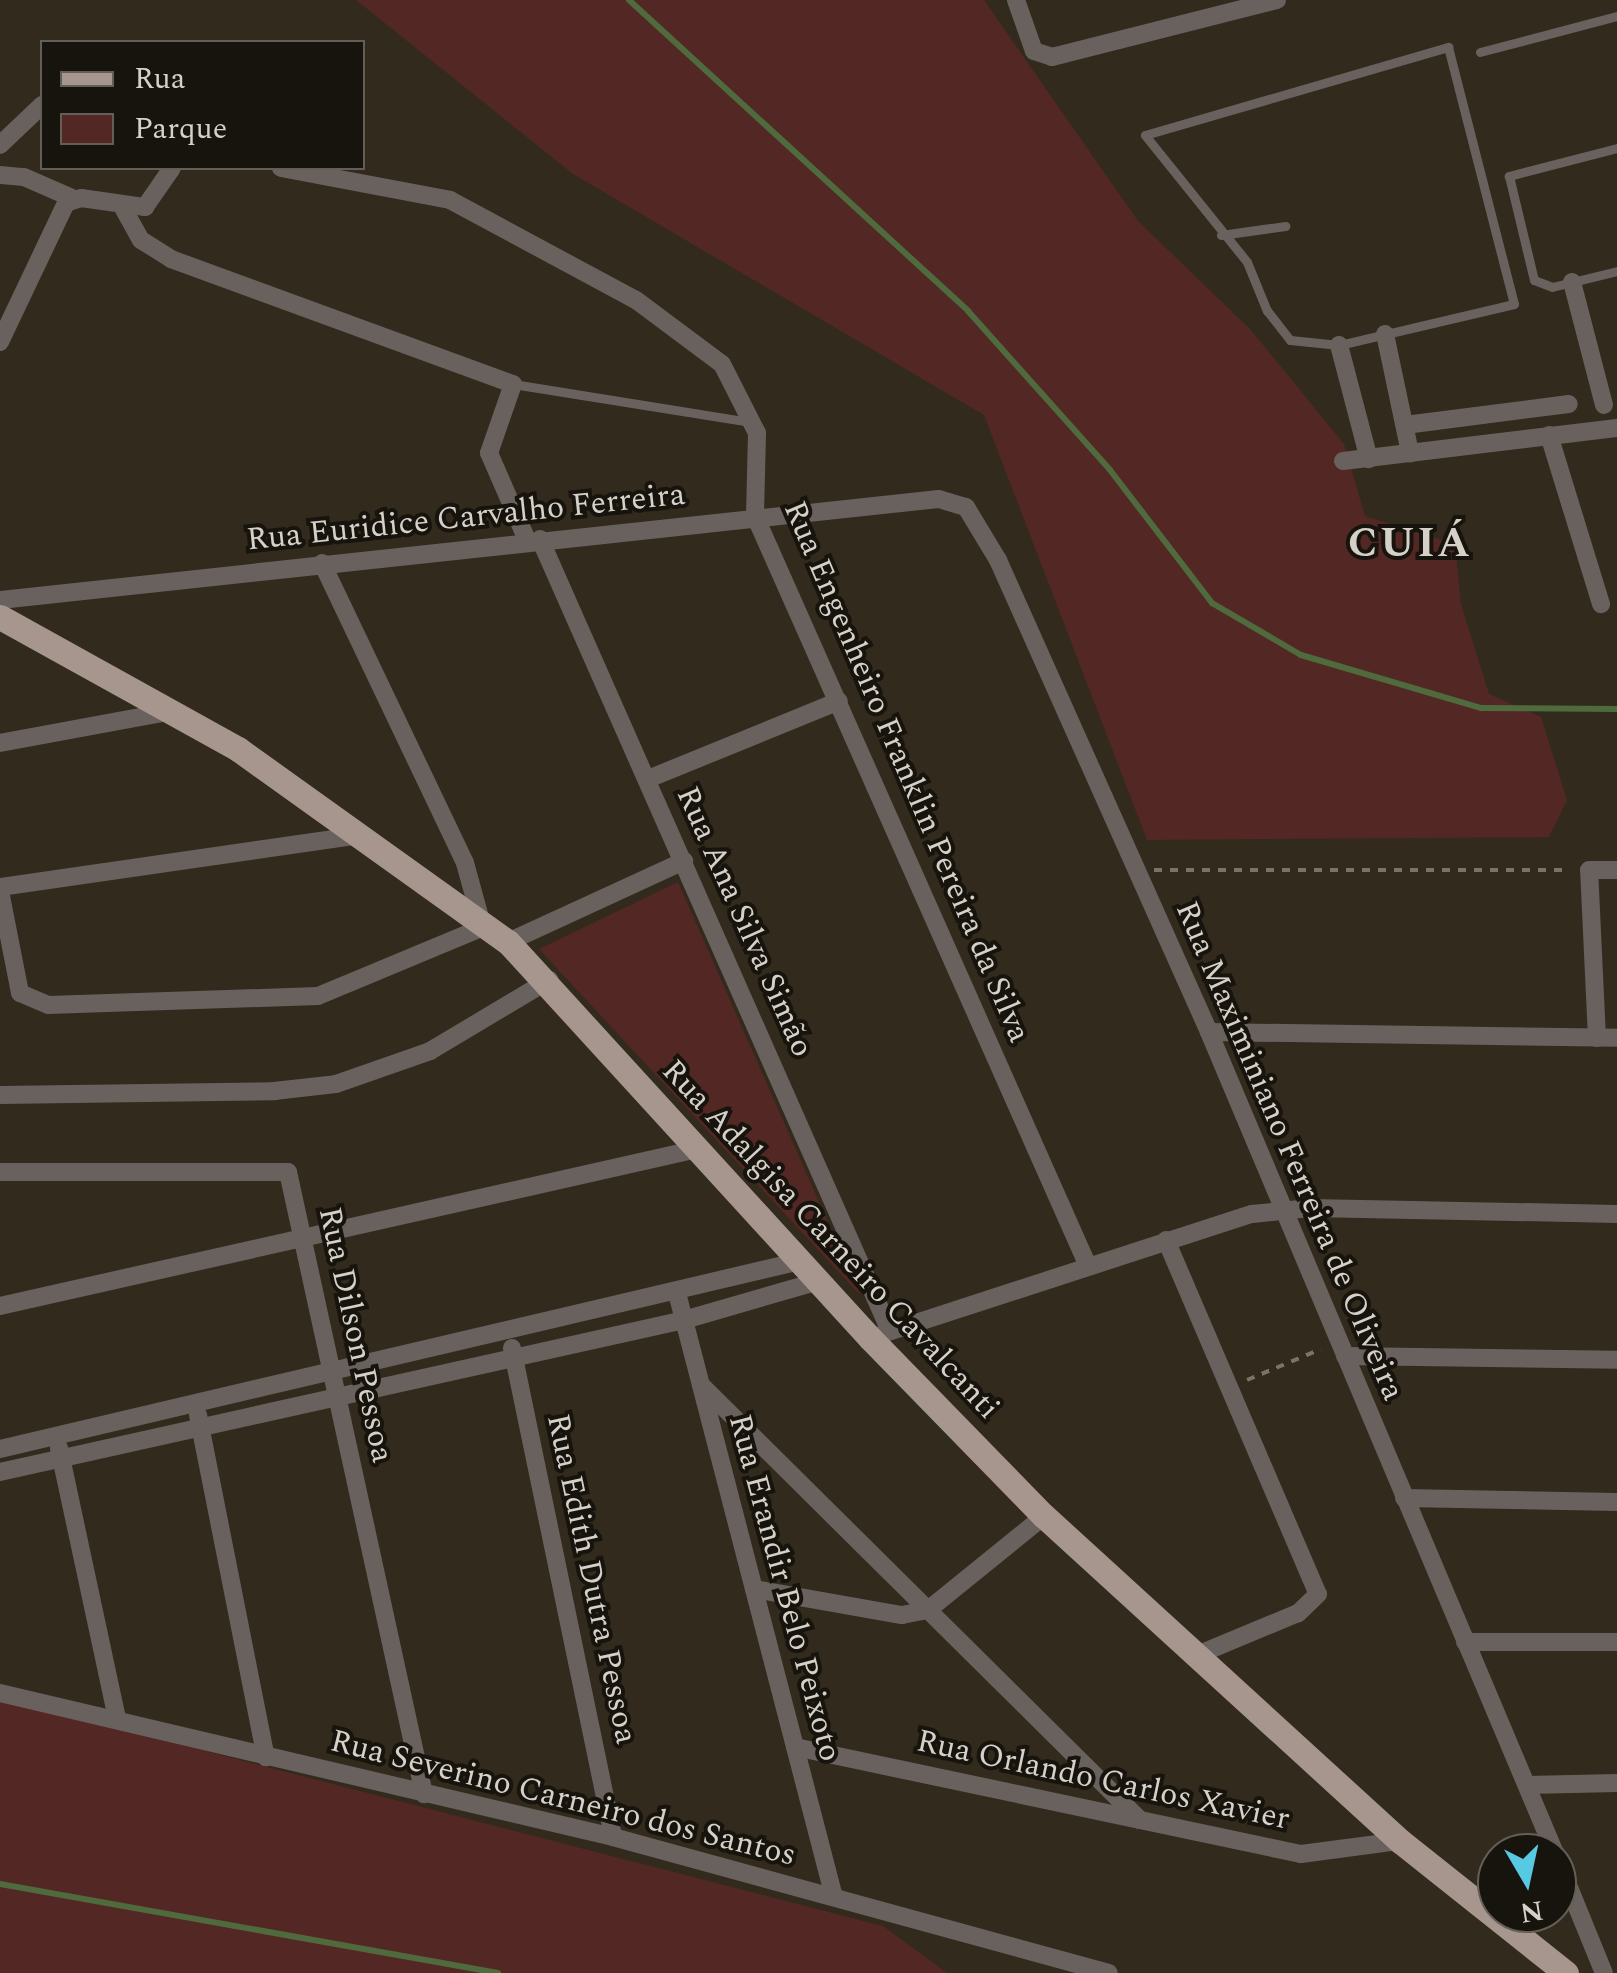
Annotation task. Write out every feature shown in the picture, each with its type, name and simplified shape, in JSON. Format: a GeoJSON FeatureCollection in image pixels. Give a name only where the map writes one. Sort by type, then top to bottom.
{"type":"FeatureCollection","features":[{"type":"Feature","properties":{"kind":"main road","name":"Rua Adalgisa Carneiro Cavalcanti"},"geometry":{"type":"LineString","coordinates":[[0,616],[172,711],[360,835],[508,942],[549,980],[818,1281],[880,1334],[1044,1516],[1400,1841],[1566,1973]]}},
{"type":"Feature","properties":{"kind":"street"},"geometry":{"type":"LineString","coordinates":[[1016,0],[1031,46],[1042,57],[1066,55],[1277,0]]}},
{"type":"Feature","properties":{"kind":"street"},"geometry":{"type":"LineString","coordinates":[[0,146],[40,107]]}},
{"type":"Feature","properties":{"kind":"street"},"geometry":{"type":"LineString","coordinates":[[0,175],[24,177],[74,200],[145,207],[171,170]]}},
{"type":"Feature","properties":{"kind":"street","name":"Rua Engenheiro Franklin Pereira da Silva"},"geometry":{"type":"LineString","coordinates":[[288,170],[323,180],[421,189],[530,241],[636,300],[722,364],[754,422],[755,516],[1088,1266]]}},
{"type":"Feature","properties":{"kind":"street"},"geometry":{"type":"LineString","coordinates":[[0,342],[44,238],[74,200]]}},
{"type":"Feature","properties":{"kind":"street"},"geometry":{"type":"LineString","coordinates":[[122,206],[142,240],[170,259],[513,384]]}},
{"type":"Feature","properties":{"kind":"street"},"geometry":{"type":"LineString","coordinates":[[1572,282],[1604,404]]}},
{"type":"Feature","properties":{"kind":"street"},"geometry":{"type":"LineString","coordinates":[[1385,334],[1410,453]]}},
{"type":"Feature","properties":{"kind":"street"},"geometry":{"type":"LineString","coordinates":[[1339,345],[1369,459]]}},
{"type":"Feature","properties":{"kind":"street","name":"Rua Ana Silva Simão"},"geometry":{"type":"LineString","coordinates":[[513,384],[489,452],[684,860],[880,1334]]}},
{"type":"Feature","properties":{"kind":"street"},"geometry":{"type":"LineString","coordinates":[[1405,425],[1569,404]]}},
{"type":"Feature","properties":{"kind":"street"},"geometry":{"type":"LineString","coordinates":[[1343,462],[1617,428]]}},
{"type":"Feature","properties":{"kind":"street"},"geometry":{"type":"LineString","coordinates":[[1549,435],[1601,604]]}},
{"type":"Feature","properties":{"kind":"street","name":"Rua Euridice Carvalho Ferreira"},"geometry":{"type":"LineString","coordinates":[[0,600],[939,499]]}},
{"type":"Feature","properties":{"kind":"street","name":"Rua Maximiniano Ferreira de Oliveira"},"geometry":{"type":"LineString","coordinates":[[939,499],[966,507],[980,521],[1210,1032],[1547,1833]]}},
{"type":"Feature","properties":{"kind":"street"},"geometry":{"type":"LineString","coordinates":[[322,563],[465,863],[484,924],[318,996],[48,1004],[20,993],[0,889],[360,835]]}},
{"type":"Feature","properties":{"kind":"street"},"geometry":{"type":"LineString","coordinates":[[648,779],[840,701]]}},
{"type":"Feature","properties":{"kind":"street"},"geometry":{"type":"LineString","coordinates":[[0,743],[172,711]]}},
{"type":"Feature","properties":{"kind":"street"},"geometry":{"type":"LineString","coordinates":[[508,942],[684,860]]}},
{"type":"Feature","properties":{"kind":"street"},"geometry":{"type":"LineString","coordinates":[[1598,1038],[1589,870],[1617,870]]}},
{"type":"Feature","properties":{"kind":"street"},"geometry":{"type":"LineString","coordinates":[[0,1095],[274,1091],[336,1084],[430,1051],[549,980]]}},
{"type":"Feature","properties":{"kind":"street"},"geometry":{"type":"LineString","coordinates":[[1210,1032],[1617,1038]]}},
{"type":"Feature","properties":{"kind":"street"},"geometry":{"type":"LineString","coordinates":[[0,1306],[698,1150]]}},
{"type":"Feature","properties":{"kind":"street","name":"Rua Dilson Pessoa"},"geometry":{"type":"LineString","coordinates":[[0,1172],[281,1168],[292,1184],[424,1794]]}},
{"type":"Feature","properties":{"kind":"street"},"geometry":{"type":"LineString","coordinates":[[880,1334],[1166,1240],[1285,1209],[1617,1214]]}},
{"type":"Feature","properties":{"kind":"street"},"geometry":{"type":"LineString","coordinates":[[1166,1240],[1233,1385],[1318,1594],[1298,1613],[1197,1655]]}},
{"type":"Feature","properties":{"kind":"street"},"geometry":{"type":"LineString","coordinates":[[0,1449],[508,1333],[800,1261]]}},
{"type":"Feature","properties":{"kind":"street"},"geometry":{"type":"LineString","coordinates":[[0,1472],[684,1320],[818,1281]]}},
{"type":"Feature","properties":{"kind":"street","name":"Rua Erandir Belo Peixoto"},"geometry":{"type":"LineString","coordinates":[[677,1293],[834,1897]]}},
{"type":"Feature","properties":{"kind":"street","name":"Rua Edith Dutra Pessoa"},"geometry":{"type":"LineString","coordinates":[[508,1333],[613,1837]]}},
{"type":"Feature","properties":{"kind":"street"},"geometry":{"type":"LineString","coordinates":[[1342,1349],[1617,1360]]}},
{"type":"Feature","properties":{"kind":"street"},"geometry":{"type":"LineString","coordinates":[[700,1384],[1140,1820]]}},
{"type":"Feature","properties":{"kind":"street"},"geometry":{"type":"LineString","coordinates":[[195,1405],[266,1757]]}},
{"type":"Feature","properties":{"kind":"street"},"geometry":{"type":"LineString","coordinates":[[56,1437],[117,1719]]}},
{"type":"Feature","properties":{"kind":"street"},"geometry":{"type":"LineString","coordinates":[[1404,1498],[1617,1502]]}},
{"type":"Feature","properties":{"kind":"street"},"geometry":{"type":"LineString","coordinates":[[754,1588],[860,1610],[902,1615],[928,1610],[1044,1516]]}},
{"type":"Feature","properties":{"kind":"street"},"geometry":{"type":"LineString","coordinates":[[1465,1642],[1617,1642]]}},
{"type":"Feature","properties":{"kind":"street","name":"Rua Severino Carneiro dos Santos"},"geometry":{"type":"LineString","coordinates":[[0,1693],[613,1837],[1109,1973]]}},
{"type":"Feature","properties":{"kind":"street","name":"Rua Orlando Carlos Xavier"},"geometry":{"type":"LineString","coordinates":[[795,1746],[1301,1854],[1400,1841]]}},
{"type":"Feature","properties":{"kind":"street"},"geometry":{"type":"LineString","coordinates":[[1527,1785],[1617,1783]]}},
{"type":"Feature","properties":{"kind":"street","name":"Rua Maximiniano Ferreira de Oliveira"},"geometry":{"type":"LineString","coordinates":[[1577,1907],[1604,1973]]}},
{"type":"Feature","properties":{"kind":"lane"},"geometry":{"type":"LineString","coordinates":[[1480,52],[1617,16]]}},
{"type":"Feature","properties":{"kind":"lane"},"geometry":{"type":"LineString","coordinates":[[1448,46],[1514,304],[1385,334],[1339,345],[1290,340],[1267,311],[1247,262],[1220,235],[1144,135],[1448,46]]}},
{"type":"Feature","properties":{"kind":"lane"},"geometry":{"type":"LineString","coordinates":[[1617,148],[1509,176],[1534,280],[1552,287],[1617,271]]}},
{"type":"Feature","properties":{"kind":"lane"},"geometry":{"type":"LineString","coordinates":[[1220,235],[1285,226]]}},
{"type":"Feature","properties":{"kind":"lane"},"geometry":{"type":"LineString","coordinates":[[513,384],[754,422]]}},
{"type":"Feature","properties":{"kind":"path"},"geometry":{"type":"LineString","coordinates":[[1134,870],[1589,870]]}},
{"type":"Feature","properties":{"kind":"path"},"geometry":{"type":"LineString","coordinates":[[1233,1385],[1342,1349]]}},
{"type":"Feature","properties":{"kind":"green space"},"geometry":{"type":"Polygon","coordinates":[[[356,0],[984,0],[1138,221],[1251,330],[1344,444],[1365,516],[1455,544],[1461,604],[1489,694],[1541,717],[1567,800],[1549,837],[1147,840],[984,415],[573,174],[356,0]]]}},
{"type":"Feature","properties":{"kind":"green space"},"geometry":{"type":"Polygon","coordinates":[[[678,882],[860,1295],[539,949],[678,882]]]}},
{"type":"Feature","properties":{"kind":"green space"},"geometry":{"type":"Polygon","coordinates":[[[0,1698],[883,1926],[947,1973],[0,1973],[0,1698]]]}},
{"type":"Feature","properties":{"kind":"waterway"},"geometry":{"type":"LineString","coordinates":[[629,0],[968,311],[1110,470],[1212,603],[1301,655],[1481,708],[1617,709]]}},
{"type":"Feature","properties":{"kind":"waterway"},"geometry":{"type":"LineString","coordinates":[[0,1884],[498,1973]]}},
{"type":"Feature","properties":{"kind":"district","name":"CUIÁ"},"geometry":{"type":"Point","coordinates":[1410,544]}}]}
